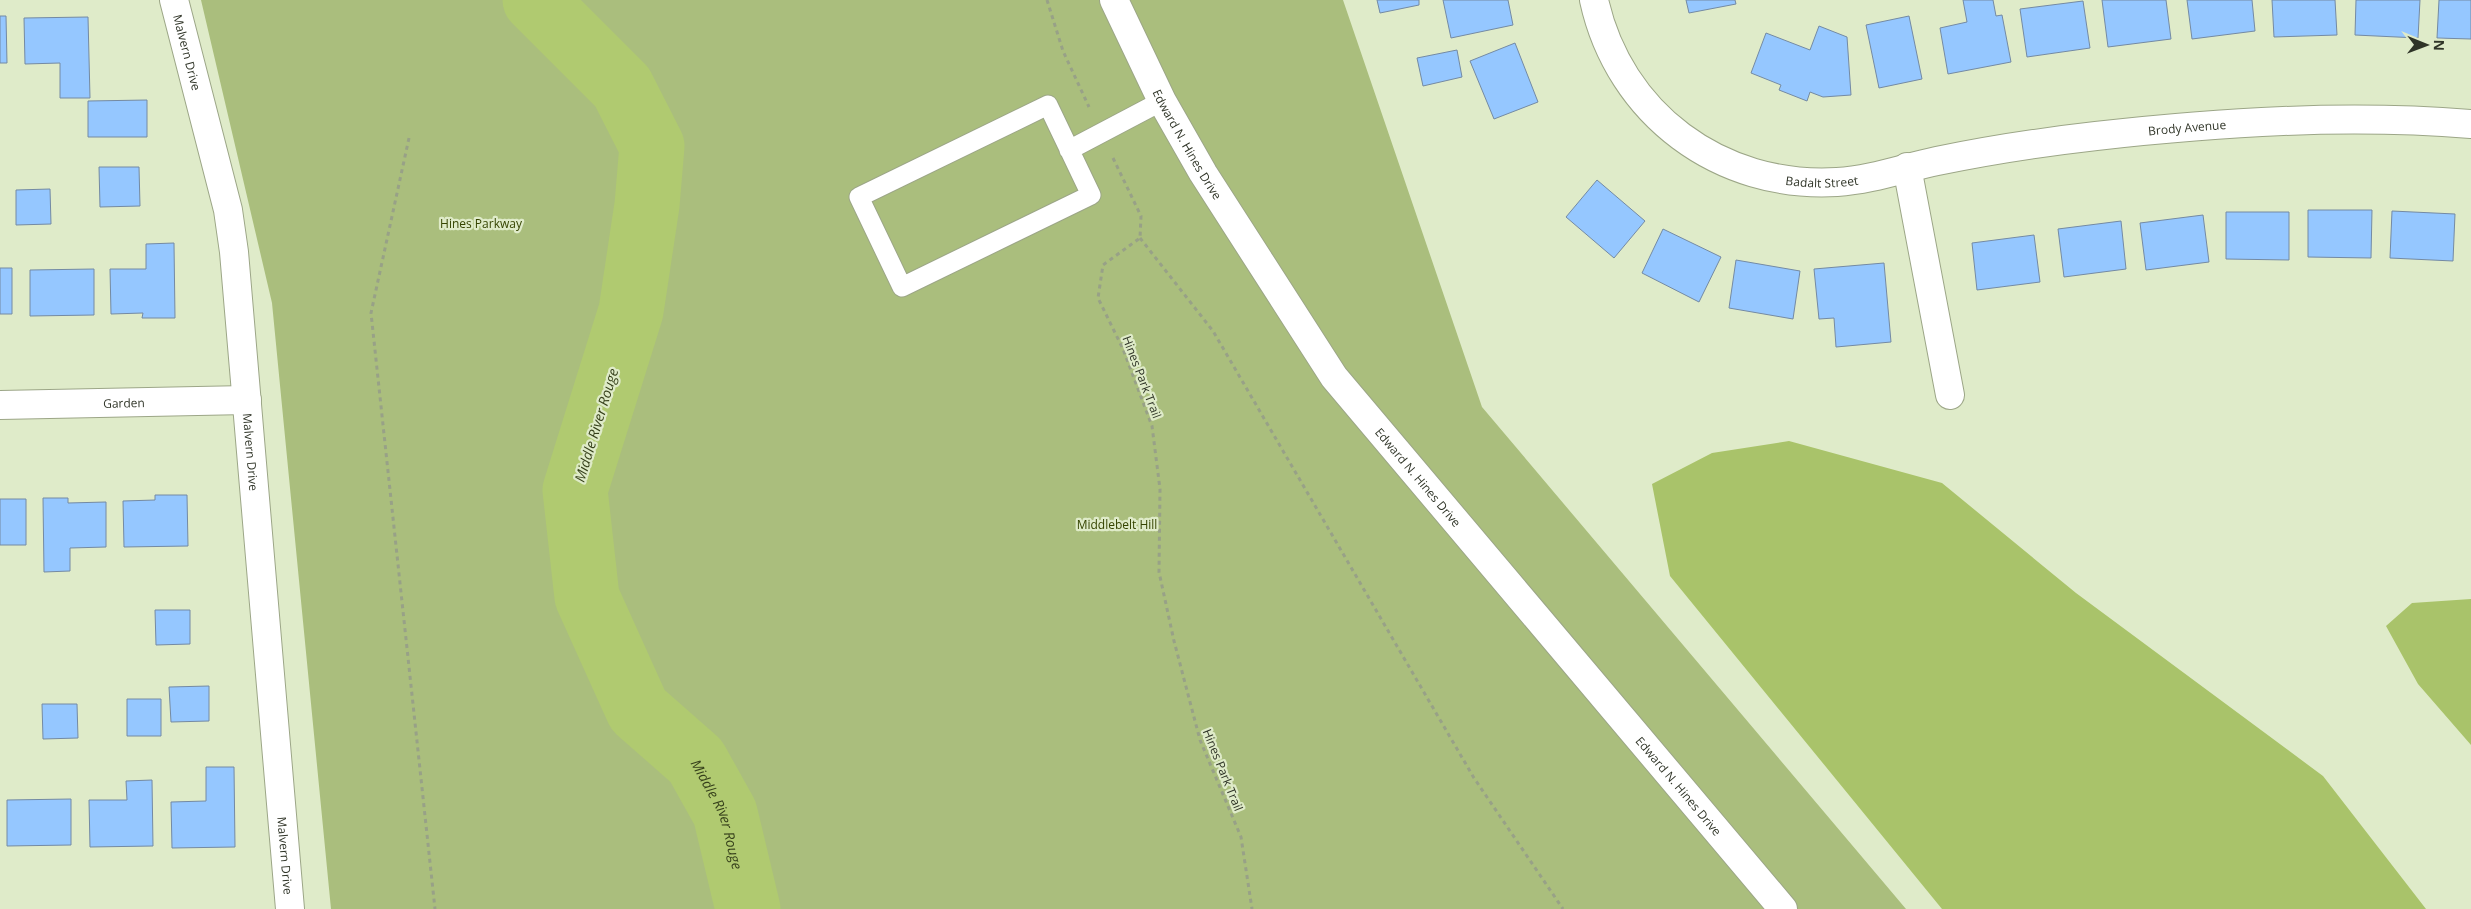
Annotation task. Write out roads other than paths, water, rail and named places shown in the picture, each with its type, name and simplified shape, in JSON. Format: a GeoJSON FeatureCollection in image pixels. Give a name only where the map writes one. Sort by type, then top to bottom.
{"type":"FeatureCollection","features":[{"type":"Feature","properties":{"kind":"street","name":"Malvern Drive"},"geometry":{"type":"LineString","coordinates":[[174,0],[228,210],[247,400],[290,909]]}},
{"type":"Feature","properties":{"kind":"street","name":"Edward N. Hines Drive"},"geometry":{"type":"LineString","coordinates":[[1114,0],[1162,101],[1203,173],[1334,377],[1784,909]]}},
{"type":"Feature","properties":{"kind":"street","name":"Badalt Street"},"geometry":{"type":"LineString","coordinates":[[1594,0],[1599,24],[1618,67],[1634,90],[1645,105],[1672,130],[1703,152],[1736,167],[1805,182],[1865,179],[1907,167]]}},
{"type":"Feature","properties":{"kind":"street","name":"Brody Avenue"},"geometry":{"type":"LineString","coordinates":[[1907,167],[2053,140],[2166,128],[2251,122],[2336,120],[2471,124]]}},
{"type":"Feature","properties":{"kind":"street"},"geometry":{"type":"LineString","coordinates":[[1907,167],[1950,395]]}},
{"type":"Feature","properties":{"kind":"street","name":"Garden"},"geometry":{"type":"LineString","coordinates":[[0,405],[247,400]]}},
{"type":"Feature","properties":{"kind":"lane"},"geometry":{"type":"LineString","coordinates":[[1069,150],[1162,101]]}},
{"type":"Feature","properties":{"kind":"lane"},"geometry":{"type":"LineString","coordinates":[[1048,105],[1069,150],[1091,195],[902,287],[859,196],[1048,105]]}},
{"type":"Feature","properties":{"kind":"waterway","name":"Middle River Rouge"},"geometry":{"type":"LineString","coordinates":[[535,0],[622,87],[652,146],[647,205],[631,311],[575,490],[587,597],[638,710],[696,761],[725,813],[748,909]]}},
{"type":"Feature","properties":{"kind":"park label","name":"Hines Parkway"},"geometry":{"type":"Point","coordinates":[481,223]}},
{"type":"Feature","properties":{"kind":"park label","name":"Middlebelt Hill"},"geometry":{"type":"Point","coordinates":[1117,524]}}]}
